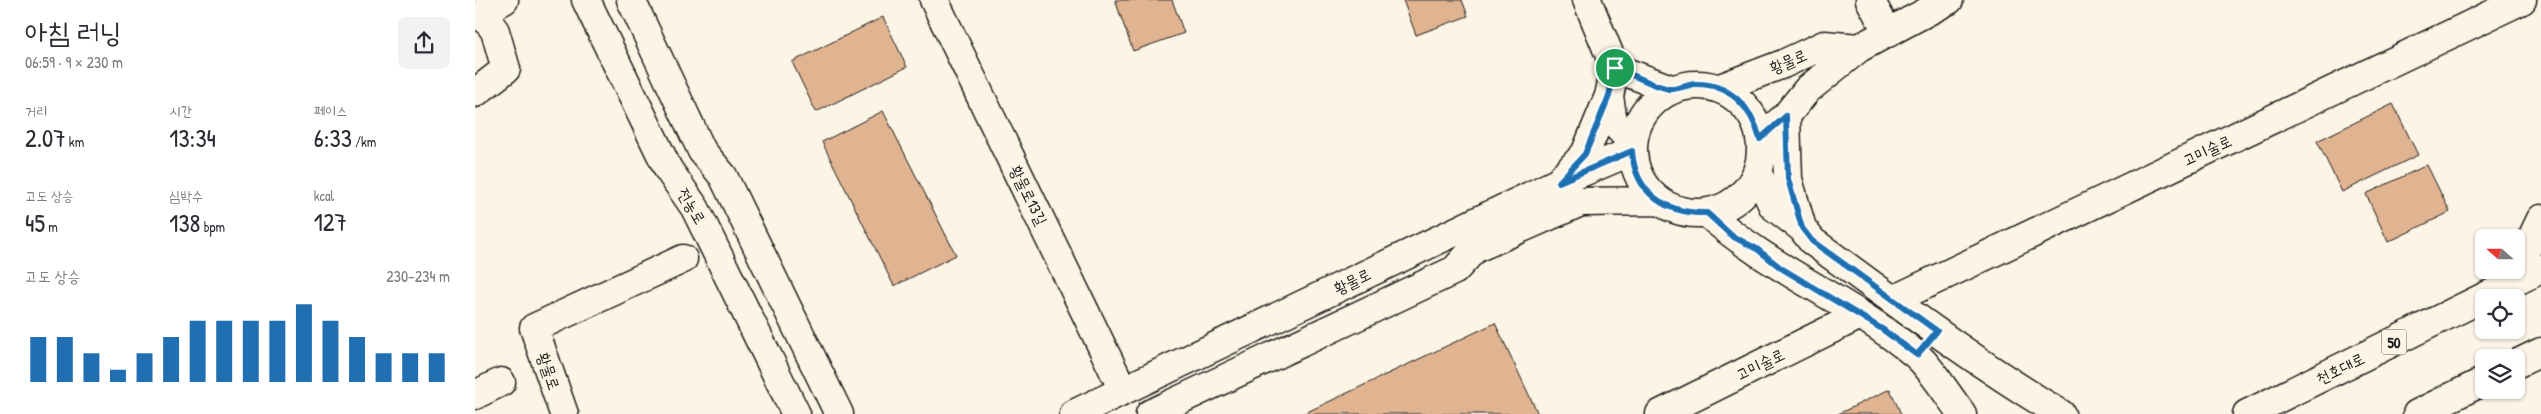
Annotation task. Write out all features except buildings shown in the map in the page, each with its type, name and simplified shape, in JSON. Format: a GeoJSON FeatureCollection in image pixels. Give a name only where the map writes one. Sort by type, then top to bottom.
{"type":"FeatureCollection","features":[{"type":"Feature","properties":{"kind":"street","name":"전농로"},"geometry":{"type":"LineString","coordinates":[[586,0],[668,169],[695,208],[796,414]]}},
{"type":"Feature","properties":{"kind":"street"},"geometry":{"type":"LineString","coordinates":[[631,0],[702,151],[723,176],[839,414]]}},
{"type":"Feature","properties":{"kind":"street","name":"황물로13길"},"geometry":{"type":"LineString","coordinates":[[934,0],[1123,390]]}},
{"type":"Feature","properties":{"kind":"street"},"geometry":{"type":"LineString","coordinates":[[1559,182],[1585,154],[1609,96],[1615,68],[1588,0]]}},
{"type":"Feature","properties":{"kind":"street"},"geometry":{"type":"LineString","coordinates":[[1870,0],[1887,33]]}},
{"type":"Feature","properties":{"kind":"street","name":"황물로"},"geometry":{"type":"LineString","coordinates":[[1760,139],[1786,116],[1807,90],[1859,48],[1949,0]]}},
{"type":"Feature","properties":{"kind":"street","name":"고미술로"},"geometry":{"type":"LineString","coordinates":[[1893,300],[2522,0]]}},
{"type":"Feature","properties":{"kind":"street"},"geometry":{"type":"LineString","coordinates":[[475,93],[506,69],[487,10]]}},
{"type":"Feature","properties":{"kind":"street","name":"황물로"},"geometry":{"type":"LineString","coordinates":[[1720,88],[1783,64],[1824,45],[1859,48]]}},
{"type":"Feature","properties":{"kind":"street"},"geometry":{"type":"LineString","coordinates":[[1615,68],[1671,89]]}},
{"type":"Feature","properties":{"kind":"street"},"geometry":{"type":"LineString","coordinates":[[1704,84],[1720,88],[1735,96],[1747,108],[1756,123],[1760,139],[1761,156],[1757,172],[1749,187],[1737,199],[1723,208],[1707,213],[1673,210],[1658,201],[1646,190],[1638,175],[1632,146],[1636,125],[1644,110],[1656,98],[1671,89],[1687,85],[1704,84]]}},
{"type":"Feature","properties":{"kind":"street"},"geometry":{"type":"LineString","coordinates":[[1609,96],[1613,122],[1632,146]]}},
{"type":"Feature","properties":{"kind":"street"},"geometry":{"type":"LineString","coordinates":[[1786,116],[1788,179],[1802,228]]}},
{"type":"Feature","properties":{"kind":"street","name":"황물로"},"geometry":{"type":"LineString","coordinates":[[1074,414],[1632,146]]}},
{"type":"Feature","properties":{"kind":"street"},"geometry":{"type":"LineString","coordinates":[[1757,172],[1773,206],[1802,228],[1812,241],[2008,383],[2061,414]]}},
{"type":"Feature","properties":{"kind":"street","name":"황물로"},"geometry":{"type":"LineString","coordinates":[[1150,414],[1455,270],[1474,249],[1581,202],[1658,201]]}},
{"type":"Feature","properties":{"kind":"street"},"geometry":{"type":"LineString","coordinates":[[1707,213],[1732,236],[1757,249],[1781,268],[1860,316],[1917,355],[1962,414]]}},
{"type":"Feature","properties":{"kind":"street"},"geometry":{"type":"LineString","coordinates":[[2510,284],[2541,219]]}},
{"type":"Feature","properties":{"kind":"street","name":"황물로"},"geometry":{"type":"LineString","coordinates":[[564,414],[534,328],[683,258]]}},
{"type":"Feature","properties":{"kind":"street","name":"천호대로"},"geometry":{"type":"LineString","coordinates":[[2247,414],[2541,269]]}},
{"type":"Feature","properties":{"kind":"street","name":"고미술로"},"geometry":{"type":"LineString","coordinates":[[1660,414],[1860,316]]}},
{"type":"Feature","properties":{"kind":"street"},"geometry":{"type":"LineString","coordinates":[[1917,355],[1937,331]]}},
{"type":"Feature","properties":{"kind":"street"},"geometry":{"type":"LineString","coordinates":[[2525,360],[2541,352]]}},
{"type":"Feature","properties":{"kind":"street"},"geometry":{"type":"LineString","coordinates":[[475,395],[501,382]]}},
{"type":"Feature","properties":{"kind":"street"},"geometry":{"type":"LineString","coordinates":[[2417,414],[2475,385]]}},
{"type":"Feature","properties":{"kind":"route"},"geometry":{"type":"LineString","coordinates":[[1615,68],[1671,89],[1687,85],[1704,84],[1720,88],[1735,96],[1747,108],[1756,123],[1760,139],[1786,116],[1788,179],[1802,228],[1812,241],[1937,331],[1917,355],[1882,329],[1781,268],[1757,249],[1732,236],[1707,213],[1673,210],[1658,201],[1646,190],[1638,175],[1632,151],[1559,182],[1585,154],[1609,96],[1615,68]]}}]}
